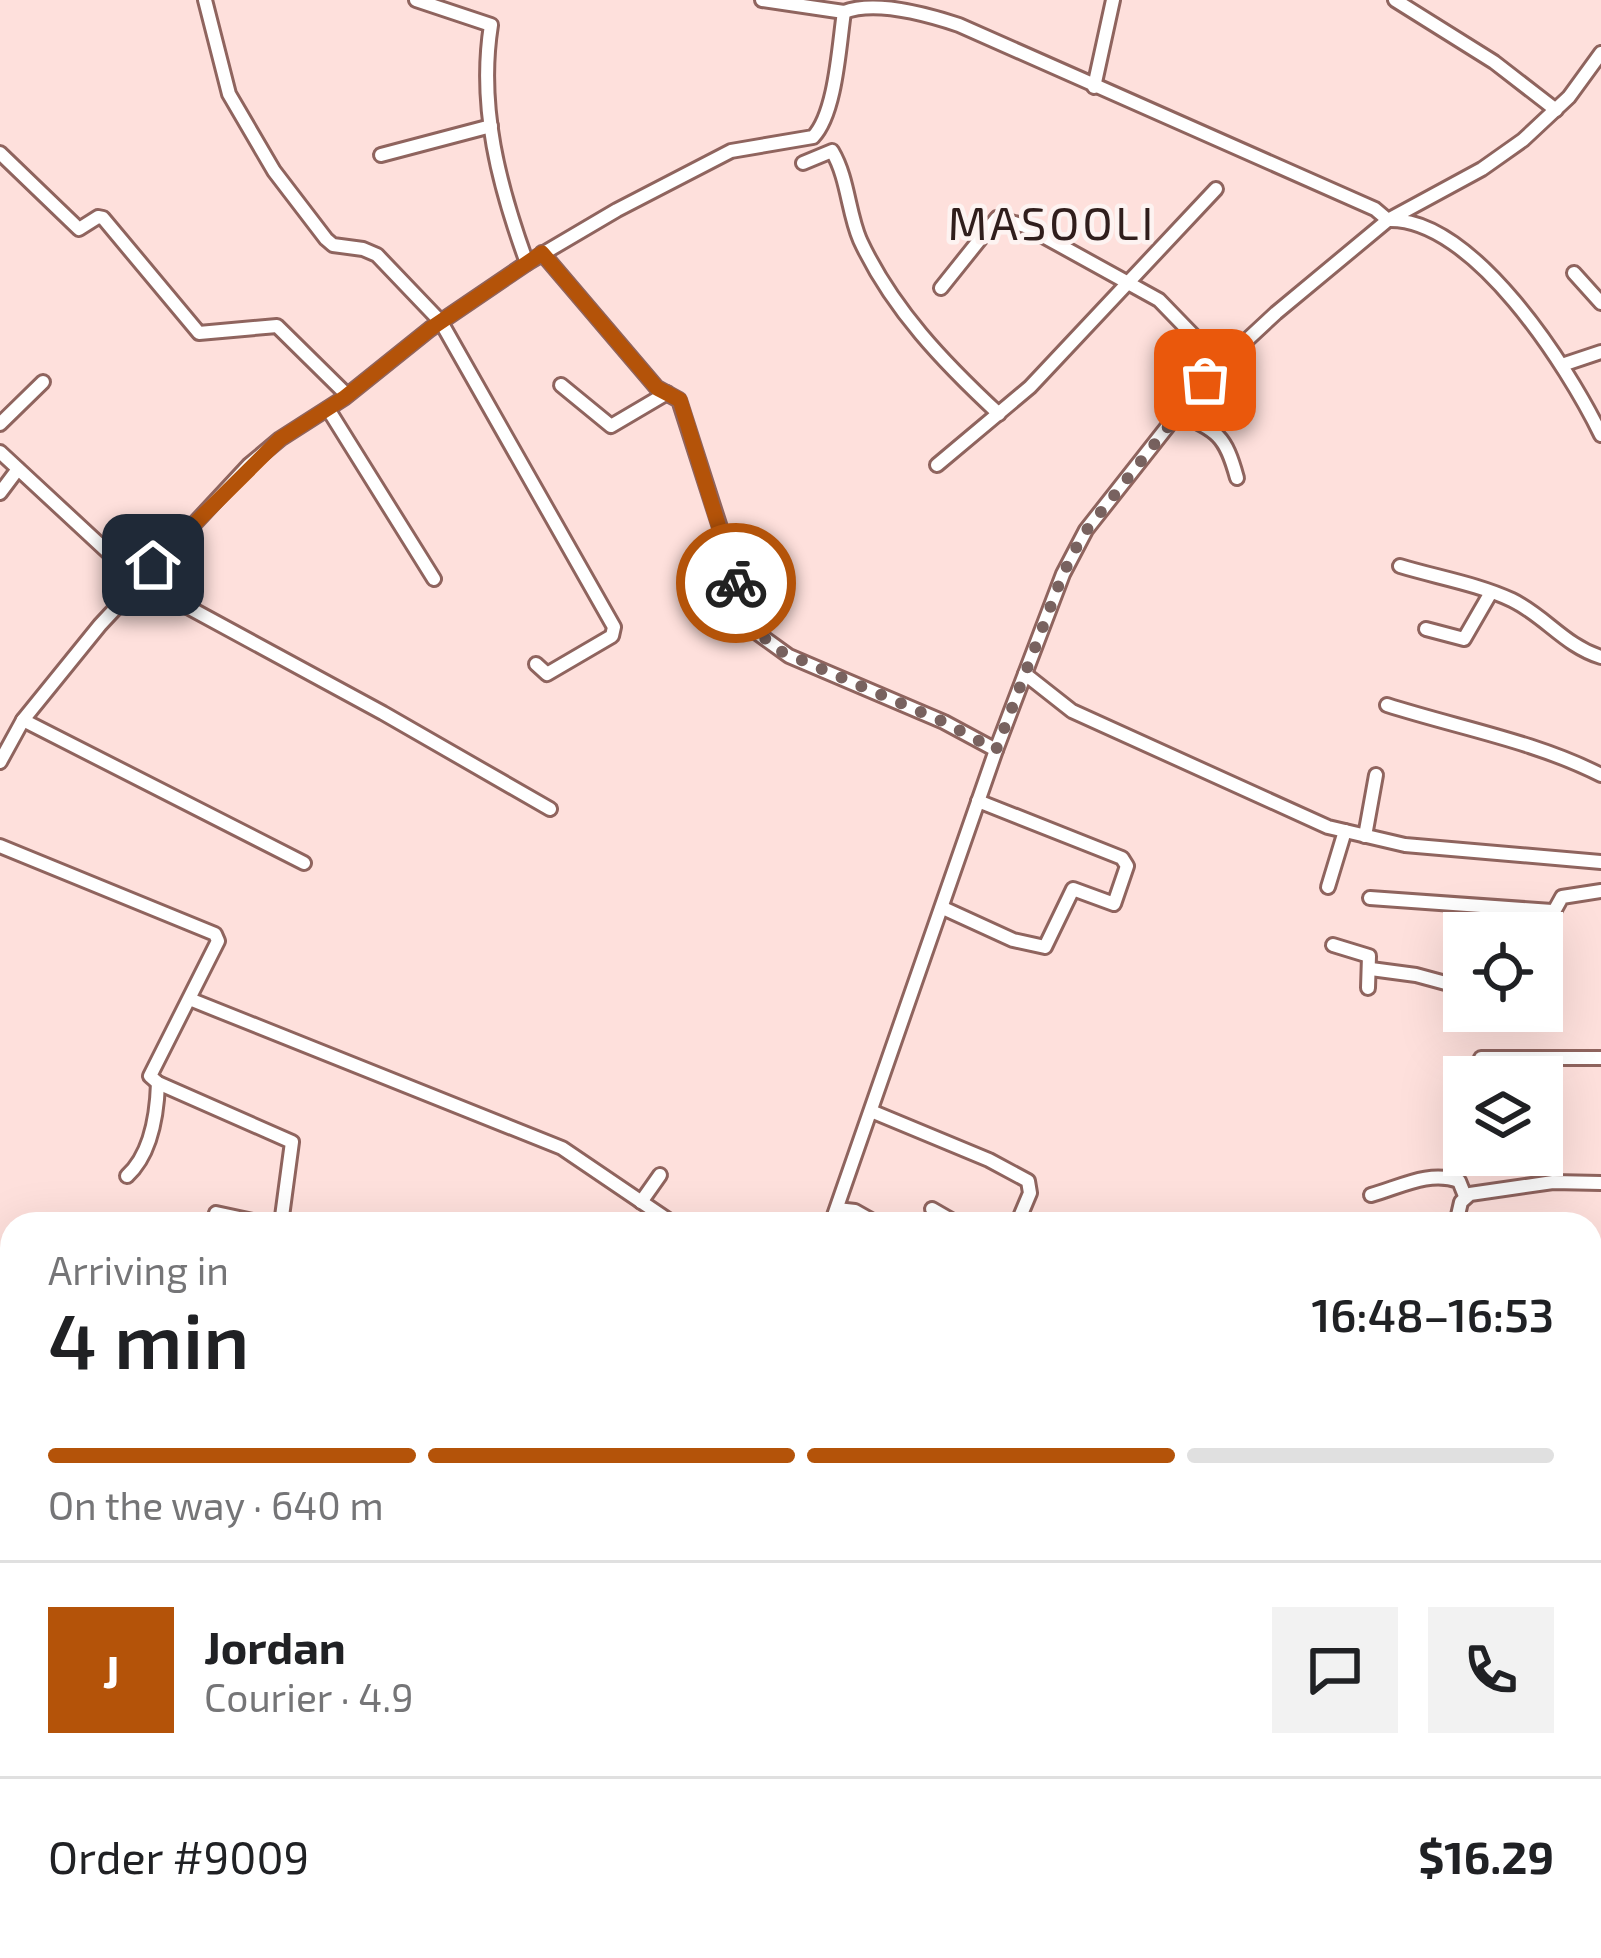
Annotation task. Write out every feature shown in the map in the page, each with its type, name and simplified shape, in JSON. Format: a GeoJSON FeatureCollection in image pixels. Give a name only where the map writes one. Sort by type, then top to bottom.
{"type":"FeatureCollection","features":[{"type":"Feature","properties":{"kind":"street"},"geometry":{"type":"LineString","coordinates":[[205,0],[229,94],[302,209],[333,245],[377,255],[441,322],[614,627],[612,636],[547,674],[536,664]]}},
{"type":"Feature","properties":{"kind":"street"},"geometry":{"type":"LineString","coordinates":[[416,0],[491,25],[486,95],[498,179],[526,263]]}},
{"type":"Feature","properties":{"kind":"street"},"geometry":{"type":"LineString","coordinates":[[762,0],[844,12],[856,4],[898,3],[959,25],[1375,209],[1388,220],[1408,220],[1424,227],[1471,259],[1518,305],[1564,364],[1601,435]]}},
{"type":"Feature","properties":{"kind":"street"},"geometry":{"type":"LineString","coordinates":[[1094,87],[1113,0]]}},
{"type":"Feature","properties":{"kind":"street"},"geometry":{"type":"LineString","coordinates":[[1395,0],[1494,62],[1556,110]]}},
{"type":"Feature","properties":{"kind":"street"},"geometry":{"type":"LineString","coordinates":[[0,762],[23,720],[138,580],[280,439],[542,253],[722,154],[813,137],[828,106],[844,12]]}},
{"type":"Feature","properties":{"kind":"street"},"geometry":{"type":"LineString","coordinates":[[836,1212],[996,750],[1063,574],[1086,530],[1221,364],[1388,220],[1482,169],[1556,110],[1595,75],[1601,53]]}},
{"type":"Feature","properties":{"kind":"street"},"geometry":{"type":"LineString","coordinates":[[381,155],[491,126]]}},
{"type":"Feature","properties":{"kind":"street"},"geometry":{"type":"LineString","coordinates":[[803,163],[832,151],[860,238],[905,318],[999,414]]}},
{"type":"Feature","properties":{"kind":"street"},"geometry":{"type":"LineString","coordinates":[[0,153],[79,229],[104,218],[199,333],[277,326],[347,395]]}},
{"type":"Feature","properties":{"kind":"street"},"geometry":{"type":"LineString","coordinates":[[937,464],[999,414],[1132,282],[1216,189]]}},
{"type":"Feature","properties":{"kind":"street"},"geometry":{"type":"LineString","coordinates":[[941,288],[997,218],[1025,226],[1132,282],[1172,310],[1221,364]]}},
{"type":"Feature","properties":{"kind":"street"},"geometry":{"type":"LineString","coordinates":[[542,253],[657,388],[680,400],[749,624],[760,638],[788,656],[944,722],[996,750]]}},
{"type":"Feature","properties":{"kind":"street"},"geometry":{"type":"LineString","coordinates":[[1574,273],[1601,303]]}},
{"type":"Feature","properties":{"kind":"street"},"geometry":{"type":"LineString","coordinates":[[1564,364],[1601,352]]}},
{"type":"Feature","properties":{"kind":"street"},"geometry":{"type":"LineString","coordinates":[[0,424],[43,382]]}},
{"type":"Feature","properties":{"kind":"street"},"geometry":{"type":"LineString","coordinates":[[561,386],[610,426],[667,393]]}},
{"type":"Feature","properties":{"kind":"street"},"geometry":{"type":"LineString","coordinates":[[328,409],[434,579]]}},
{"type":"Feature","properties":{"kind":"street"},"geometry":{"type":"LineString","coordinates":[[1177,413],[1218,433],[1237,478]]}},
{"type":"Feature","properties":{"kind":"street"},"geometry":{"type":"LineString","coordinates":[[0,452],[138,580],[550,809]]}},
{"type":"Feature","properties":{"kind":"street"},"geometry":{"type":"LineString","coordinates":[[0,493],[18,469]]}},
{"type":"Feature","properties":{"kind":"street"},"geometry":{"type":"LineString","coordinates":[[1400,566],[1516,602],[1573,646],[1601,657]]}},
{"type":"Feature","properties":{"kind":"street"},"geometry":{"type":"LineString","coordinates":[[1426,629],[1464,639],[1490,594]]}},
{"type":"Feature","properties":{"kind":"street"},"geometry":{"type":"LineString","coordinates":[[1025,674],[1072,711],[1328,827],[1406,845],[1601,862]]}},
{"type":"Feature","properties":{"kind":"street"},"geometry":{"type":"LineString","coordinates":[[1387,706],[1543,748],[1601,775]]}},
{"type":"Feature","properties":{"kind":"street"},"geometry":{"type":"LineString","coordinates":[[23,720],[304,863]]}},
{"type":"Feature","properties":{"kind":"street"},"geometry":{"type":"LineString","coordinates":[[1365,836],[1376,775]]}},
{"type":"Feature","properties":{"kind":"street"},"geometry":{"type":"LineString","coordinates":[[943,908],[1012,940],[1045,947],[1073,889],[1114,904],[1127,866],[1122,858],[978,801]]}},
{"type":"Feature","properties":{"kind":"street"},"geometry":{"type":"LineString","coordinates":[[1328,887],[1346,831]]}},
{"type":"Feature","properties":{"kind":"street"},"geometry":{"type":"LineString","coordinates":[[0,846],[212,931],[218,941],[151,1072],[158,1083],[158,1104],[144,1153],[127,1176]]}},
{"type":"Feature","properties":{"kind":"street"},"geometry":{"type":"LineString","coordinates":[[1370,898],[1552,911],[1562,897],[1601,891]]}},
{"type":"Feature","properties":{"kind":"street"},"geometry":{"type":"LineString","coordinates":[[1333,945],[1365,952],[1371,969],[1367,988]]}},
{"type":"Feature","properties":{"kind":"street"},"geometry":{"type":"LineString","coordinates":[[1371,969],[1443,982]]}},
{"type":"Feature","properties":{"kind":"street"},"geometry":{"type":"LineString","coordinates":[[191,1000],[562,1148],[656,1212]]}},
{"type":"Feature","properties":{"kind":"street"},"geometry":{"type":"LineString","coordinates":[[1563,1058],[1601,1058]]}},
{"type":"Feature","properties":{"kind":"street"},"geometry":{"type":"LineString","coordinates":[[158,1083],[292,1142],[283,1212]]}},
{"type":"Feature","properties":{"kind":"street"},"geometry":{"type":"LineString","coordinates":[[872,1111],[973,1152],[1028,1181],[1030,1193],[1022,1212]]}},
{"type":"Feature","properties":{"kind":"street"},"geometry":{"type":"LineString","coordinates":[[641,1202],[660,1175]]}},
{"type":"Feature","properties":{"kind":"street"},"geometry":{"type":"LineString","coordinates":[[1371,1195],[1412,1180],[1450,1178],[1459,1181],[1465,1196],[1460,1212]]}},
{"type":"Feature","properties":{"kind":"street"},"geometry":{"type":"LineString","coordinates":[[1465,1196],[1553,1182],[1601,1183]]}},
{"type":"Feature","properties":{"kind":"street"},"geometry":{"type":"LineString","coordinates":[[837,1209],[858,1212]]}},
{"type":"Feature","properties":{"kind":"street"},"geometry":{"type":"LineString","coordinates":[[932,1209],[937,1212]]}},
{"type":"Feature","properties":{"kind":"way so far"},"geometry":{"type":"LineString","coordinates":[[736,583],[749,624],[778,650],[944,722],[996,750],[1082,536],[1205,380]]}},
{"type":"Feature","properties":{"kind":"district","name":"MASOOLI"},"geometry":{"type":"Point","coordinates":[1052,222]}},
{"type":"Feature","properties":{"kind":"route"},"geometry":{"type":"LineString","coordinates":[[153,565],[280,439],[344,398],[430,329],[542,253],[657,388],[680,400],[736,583]]}}]}
